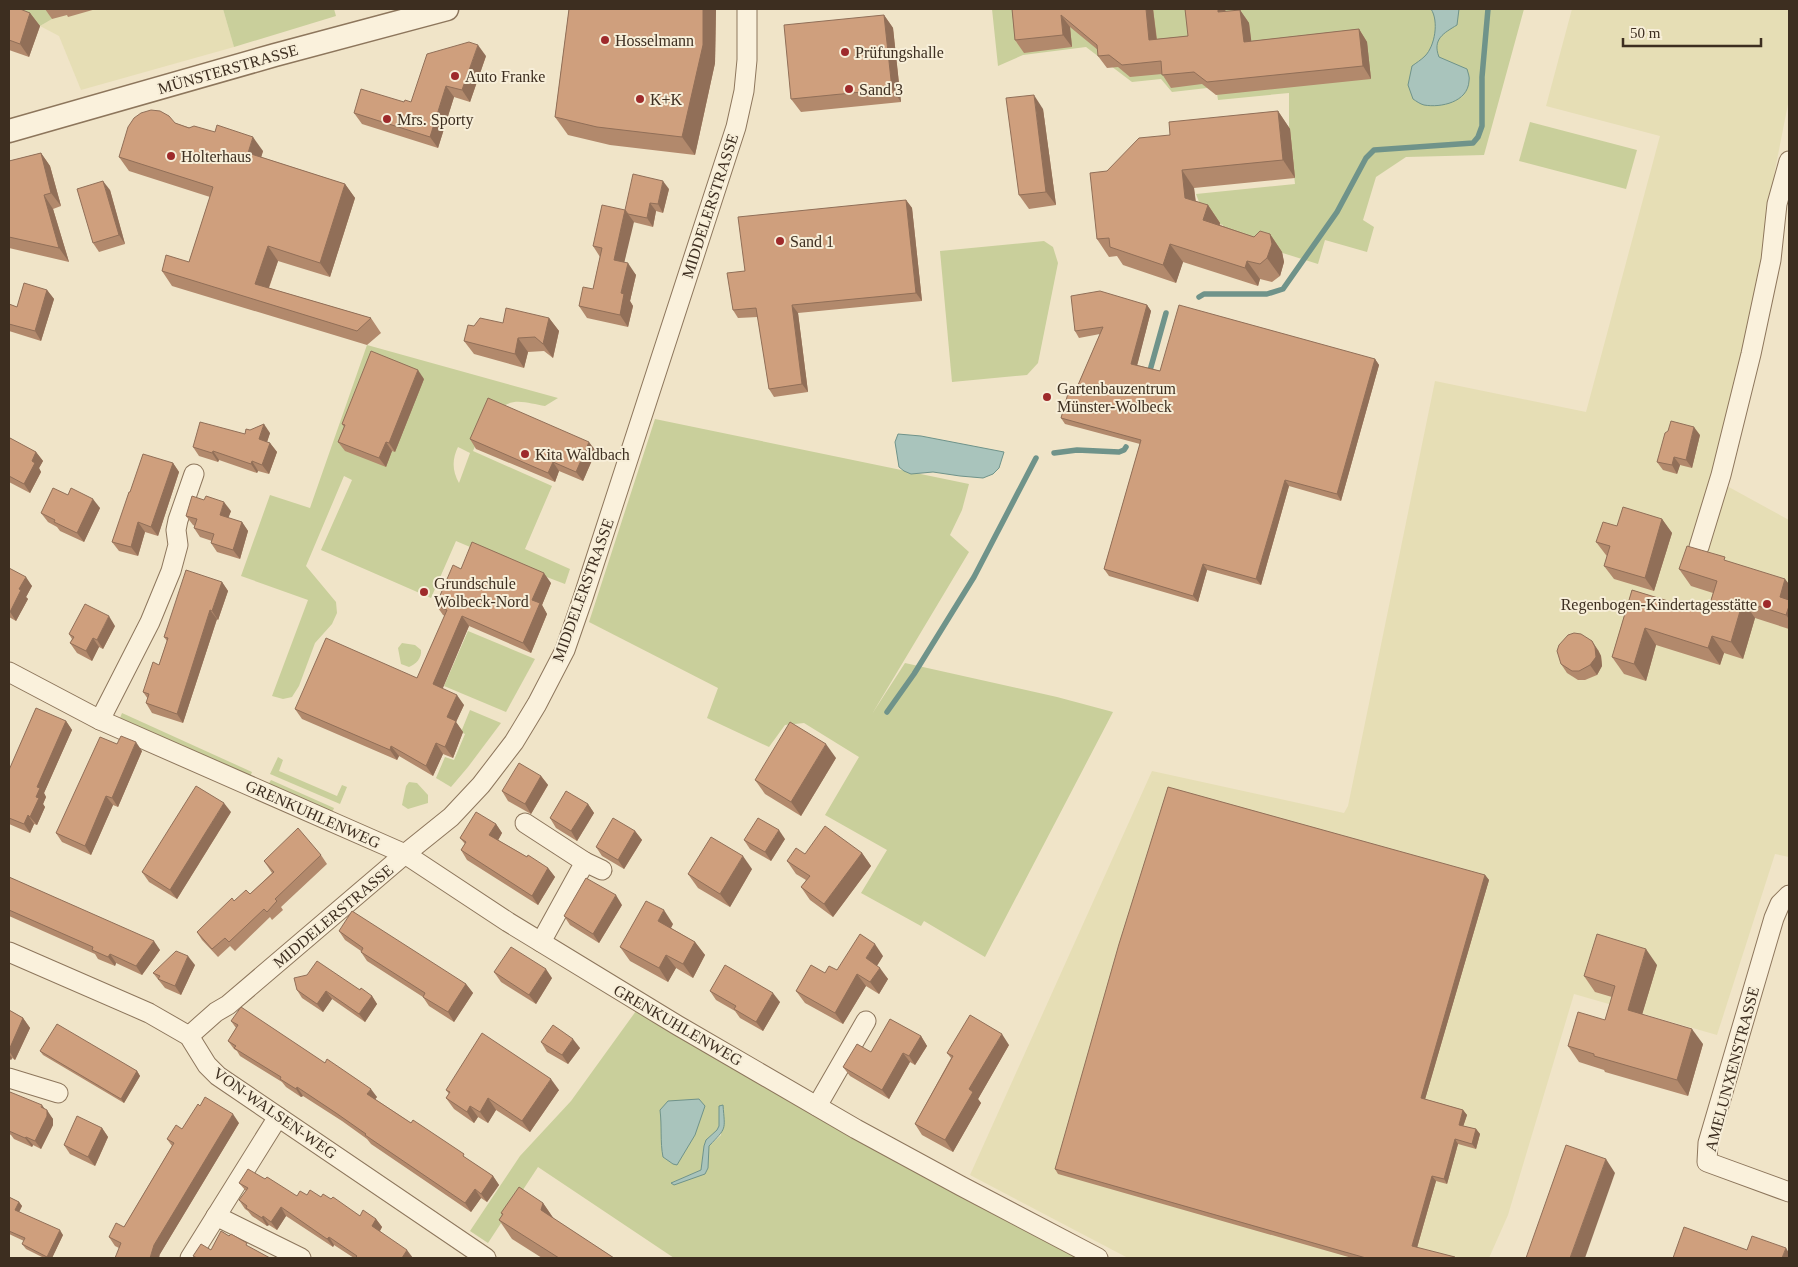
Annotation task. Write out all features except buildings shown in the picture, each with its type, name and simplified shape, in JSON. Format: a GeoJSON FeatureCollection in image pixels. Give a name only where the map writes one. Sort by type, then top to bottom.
{"type":"FeatureCollection","features":[{"type":"Feature","properties":{"kind":"street","name":"MÜNSTERSTRASSE"},"geometry":{"type":"LineString","coordinates":[[9,131],[265,58],[447,9]]}},
{"type":"Feature","properties":{"kind":"street","name":"MIDDELERSTRASSE"},"geometry":{"type":"LineString","coordinates":[[189,1036],[216,1012],[228,1006],[405,854],[452,818],[481,785],[514,742],[537,704],[565,650],[584,598],[736,127],[747,68],[748,9]]}},
{"type":"Feature","properties":{"kind":"street"},"geometry":{"type":"LineString","coordinates":[[1700,547],[1721,475],[1751,354],[1771,260],[1777,204],[1789,161]]}},
{"type":"Feature","properties":{"kind":"street"},"geometry":{"type":"LineString","coordinates":[[100,720],[150,622],[171,571],[178,544],[176,530],[178,520],[194,474]]}},
{"type":"Feature","properties":{"kind":"street","name":"GRENKUHLENWEG"},"geometry":{"type":"LineString","coordinates":[[9,672],[100,720],[405,854],[616,990],[817,1106],[961,1186],[1098,1258]]}},
{"type":"Feature","properties":{"kind":"street"},"geometry":{"type":"LineString","coordinates":[[525,823],[585,862],[602,870]]}},
{"type":"Feature","properties":{"kind":"street"},"geometry":{"type":"LineString","coordinates":[[541,942],[585,862]]}},
{"type":"Feature","properties":{"kind":"street","name":"AMELUNXENSTRASSE"},"geometry":{"type":"LineString","coordinates":[[1789,895],[1780,904],[1774,918],[1708,1143],[1707,1162],[1789,1192]]}},
{"type":"Feature","properties":{"kind":"street","name":"VON-WALSEN-WEG"},"geometry":{"type":"LineString","coordinates":[[9,952],[149,1013],[189,1036],[207,1065],[218,1076],[486,1258]]}},
{"type":"Feature","properties":{"kind":"street"},"geometry":{"type":"LineString","coordinates":[[817,1106],[866,1021]]}},
{"type":"Feature","properties":{"kind":"street"},"geometry":{"type":"LineString","coordinates":[[9,1078],[58,1093]]}},
{"type":"Feature","properties":{"kind":"street"},"geometry":{"type":"LineString","coordinates":[[190,1258],[278,1117]]}},
{"type":"Feature","properties":{"kind":"street"},"geometry":{"type":"LineString","coordinates":[[216,1216],[301,1258]]}},
{"type":"Feature","properties":{"kind":"shaded area"},"geometry":{"type":"Polygon","coordinates":[[[49,9],[223,9],[234,47],[81,90],[59,36],[40,26],[52,19],[49,9]]]}},
{"type":"Feature","properties":{"kind":"shaded area"},"geometry":{"type":"Polygon","coordinates":[[[1572,9],[1789,9],[1789,99],[1775,170],[1767,242],[1716,480],[1789,520],[1789,857],[1775,854],[1717,1035],[1574,994],[1508,1215],[1489,1258],[1128,1258],[970,1175],[1152,771],[1344,813],[1348,806],[1435,381],[1586,412],[1660,136],[1546,106],[1572,9]]]}},
{"type":"Feature","properties":{"kind":"green space"},"geometry":{"type":"Polygon","coordinates":[[[9,9],[49,9],[52,19],[40,26],[9,12],[9,9]]]}},
{"type":"Feature","properties":{"kind":"green space"},"geometry":{"type":"Polygon","coordinates":[[[223,9],[334,9],[336,16],[234,47],[223,9]]]}},
{"type":"Feature","properties":{"kind":"green space"},"geometry":{"type":"Polygon","coordinates":[[[992,9],[1524,9],[1484,155],[1406,157],[1376,177],[1363,220],[1374,227],[1367,252],[1325,240],[1318,264],[1273,250],[1218,241],[1223,225],[1199,220],[1202,210],[1196,194],[1295,184],[1289,129],[1289,93],[1218,100],[1216,87],[1172,92],[1161,79],[1132,82],[1086,47],[1023,55],[998,66],[992,9]]]}},
{"type":"Feature","properties":{"kind":"green space"},"geometry":{"type":"Polygon","coordinates":[[[1530,122],[1637,150],[1626,189],[1519,161],[1530,122]]]}},
{"type":"Feature","properties":{"kind":"green space"},"geometry":{"type":"Polygon","coordinates":[[[1044,241],[1053,247],[1058,263],[1038,363],[1027,375],[952,382],[940,251],[1044,241]]]}},
{"type":"Feature","properties":{"kind":"green space"},"geometry":{"type":"Polygon","coordinates":[[[367,345],[558,398],[545,406],[517,402],[512,402],[503,407],[493,404],[473,451],[552,486],[525,549],[570,569],[565,584],[531,573],[456,541],[431,598],[321,550],[352,480],[344,476],[306,566],[336,602],[337,613],[332,624],[315,643],[299,686],[292,697],[283,699],[272,696],[308,600],[241,576],[270,495],[310,508],[367,345]],[[458,447],[456,452],[454,470],[459,483],[470,453],[458,447]]]}},
{"type":"Feature","properties":{"kind":"green space"},"geometry":{"type":"Polygon","coordinates":[[[655,419],[969,484],[962,510],[950,535],[969,552],[872,714],[905,663],[1057,697],[1113,712],[985,957],[924,921],[921,926],[861,893],[887,850],[825,815],[859,757],[804,723],[785,725],[769,747],[707,718],[718,688],[589,622],[655,419]]]}},
{"type":"Feature","properties":{"kind":"green space"},"geometry":{"type":"Polygon","coordinates":[[[468,631],[535,659],[506,712],[444,686],[468,631]]]}},
{"type":"Feature","properties":{"kind":"green space"},"geometry":{"type":"Polygon","coordinates":[[[402,643],[415,645],[421,650],[421,656],[409,667],[401,664],[398,648],[402,643]]]}},
{"type":"Feature","properties":{"kind":"green space"},"geometry":{"type":"Polygon","coordinates":[[[470,710],[501,723],[451,787],[436,778],[445,757],[454,760],[465,734],[461,732],[470,710]]]}},
{"type":"Feature","properties":{"kind":"green space"},"geometry":{"type":"Polygon","coordinates":[[[122,713],[252,772],[250,777],[120,718],[122,713]]]}},
{"type":"Feature","properties":{"kind":"green space"},"geometry":{"type":"Polygon","coordinates":[[[278,757],[283,760],[279,771],[337,796],[342,785],[347,787],[340,804],[270,774],[278,757]]]}},
{"type":"Feature","properties":{"kind":"green space"},"geometry":{"type":"Polygon","coordinates":[[[271,780],[334,808],[332,813],[268,785],[271,780]]]}},
{"type":"Feature","properties":{"kind":"green space"},"geometry":{"type":"Polygon","coordinates":[[[409,782],[417,783],[428,795],[428,803],[408,809],[402,805],[406,786],[409,782]]]}},
{"type":"Feature","properties":{"kind":"green space"},"geometry":{"type":"Polygon","coordinates":[[[636,1011],[1086,1258],[674,1258],[538,1167],[488,1243],[470,1231],[520,1156],[571,1101],[636,1011]],[[719,1106],[719,1126],[706,1140],[701,1170],[671,1183],[705,1174],[709,1146],[721,1135],[719,1106]],[[660,1110],[662,1149],[677,1164],[660,1110]]]}},
{"type":"Feature","properties":{"kind":"water"},"geometry":{"type":"Polygon","coordinates":[[[1431,9],[1459,9],[1457,25],[1440,37],[1437,51],[1439,57],[1467,69],[1469,78],[1467,88],[1459,99],[1431,106],[1424,105],[1413,99],[1408,85],[1412,66],[1425,56],[1433,40],[1435,20],[1431,9]]]}},
{"type":"Feature","properties":{"kind":"water"},"geometry":{"type":"Polygon","coordinates":[[[898,434],[921,436],[1004,452],[999,468],[993,474],[983,478],[933,472],[911,474],[899,467],[895,442],[898,434]]]}},
{"type":"Feature","properties":{"kind":"water"},"geometry":{"type":"Polygon","coordinates":[[[699,1099],[705,1106],[695,1135],[677,1165],[673,1164],[663,1157],[660,1110],[668,1101],[699,1099]]]}},
{"type":"Feature","properties":{"kind":"water"},"geometry":{"type":"Polygon","coordinates":[[[723,1105],[724,1128],[709,1146],[708,1168],[705,1174],[674,1185],[671,1183],[701,1170],[706,1140],[719,1126],[719,1106],[723,1105]]]}},
{"type":"Feature","properties":{"kind":"waterway"},"geometry":{"type":"LineString","coordinates":[[1199,297],[1204,294],[1267,294],[1283,289],[1337,212],[1366,158],[1374,150],[1473,143],[1478,137],[1482,126],[1482,77],[1488,9]]}},
{"type":"Feature","properties":{"kind":"waterway"},"geometry":{"type":"LineString","coordinates":[[1149,374],[1166,313]]}},
{"type":"Feature","properties":{"kind":"waterway"},"geometry":{"type":"LineString","coordinates":[[1054,453],[1077,450],[1119,452],[1126,447]]}},
{"type":"Feature","properties":{"kind":"waterway"},"geometry":{"type":"LineString","coordinates":[[887,712],[914,674],[974,577],[1036,458]]}},
{"type":"Feature","properties":{"kind":"place","name":"Hosselmann"},"geometry":{"type":"Point","coordinates":[605,40]}},
{"type":"Feature","properties":{"kind":"place","name":"Prüfungshalle"},"geometry":{"type":"Point","coordinates":[845,52]}},
{"type":"Feature","properties":{"kind":"place","name":"Auto Franke"},"geometry":{"type":"Point","coordinates":[455,76]}},
{"type":"Feature","properties":{"kind":"place","name":"Sand 3"},"geometry":{"type":"Point","coordinates":[849,89]}},
{"type":"Feature","properties":{"kind":"place","name":"K+K"},"geometry":{"type":"Point","coordinates":[640,99]}},
{"type":"Feature","properties":{"kind":"place","name":"Mrs. Sporty"},"geometry":{"type":"Point","coordinates":[387,119]}},
{"type":"Feature","properties":{"kind":"place","name":"Holterhaus"},"geometry":{"type":"Point","coordinates":[171,156]}},
{"type":"Feature","properties":{"kind":"place","name":"Sand 1"},"geometry":{"type":"Point","coordinates":[780,241]}},
{"type":"Feature","properties":{"kind":"place","name":"Gartenbauzentrum Münster-Wolbeck"},"geometry":{"type":"Point","coordinates":[1047,397]}},
{"type":"Feature","properties":{"kind":"place","name":"Kita Waldbach"},"geometry":{"type":"Point","coordinates":[525,454]}},
{"type":"Feature","properties":{"kind":"place","name":"Grundschule Wolbeck-Nord"},"geometry":{"type":"Point","coordinates":[424,592]}},
{"type":"Feature","properties":{"kind":"place","name":"Regenbogen-Kindertagesstätte"},"geometry":{"type":"Point","coordinates":[1767,604]}}]}
